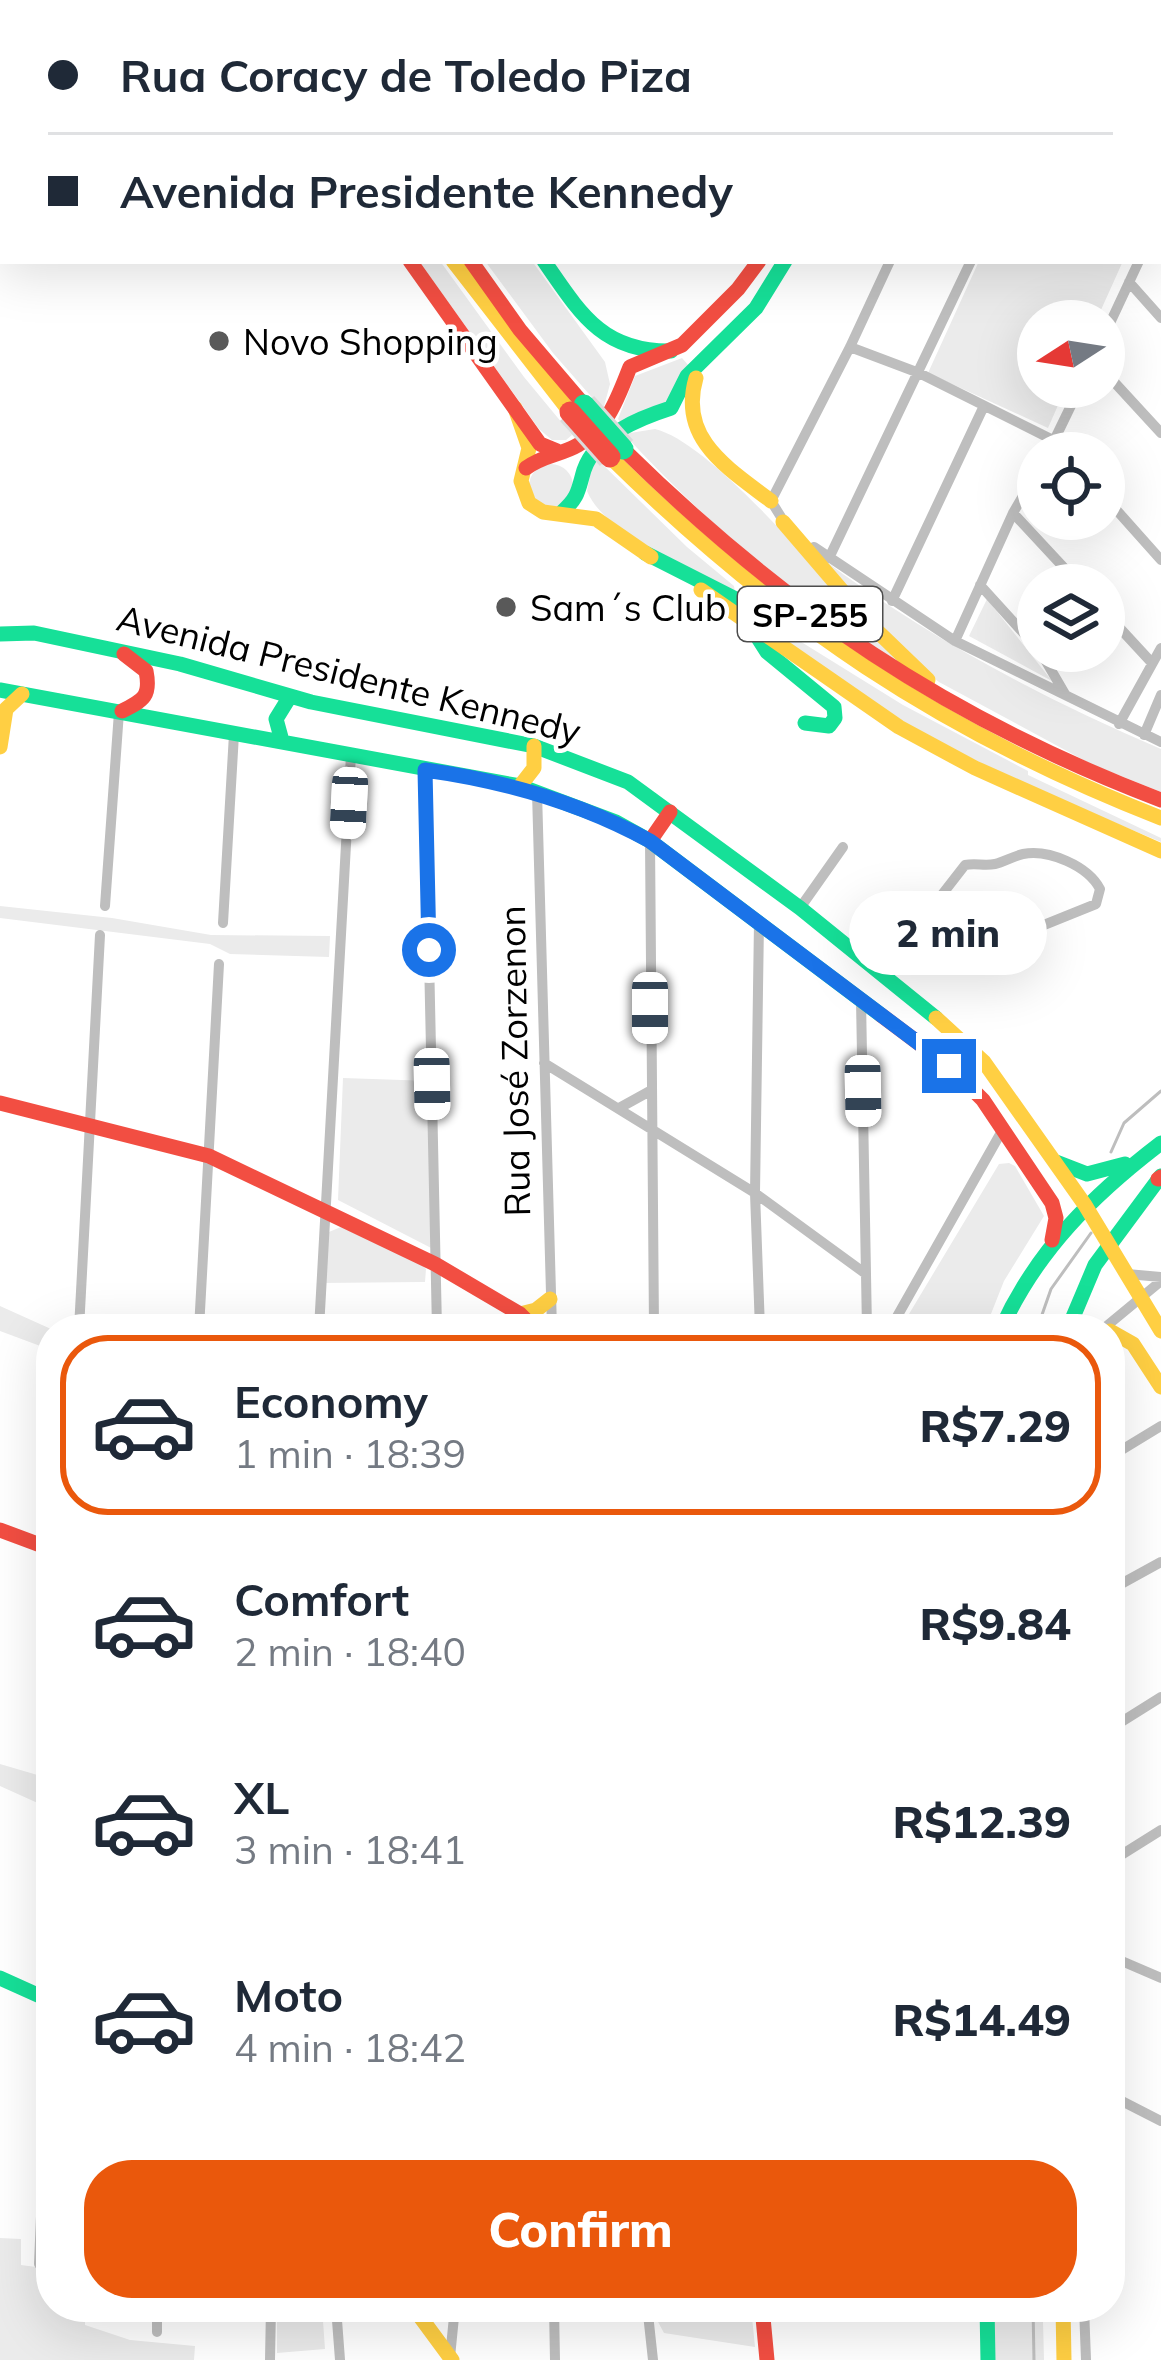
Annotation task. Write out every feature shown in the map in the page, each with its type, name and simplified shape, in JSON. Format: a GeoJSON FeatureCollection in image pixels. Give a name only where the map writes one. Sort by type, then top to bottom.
{"type":"FeatureCollection","features":[{"type":"Feature","properties":{"kind":"main road"},"geometry":{"type":"LineString","coordinates":[[412,264],[540,445],[559,452]]}},
{"type":"Feature","properties":{"kind":"main road","name":"SP-255"},"geometry":{"type":"LineString","coordinates":[[455,264],[506,335],[686,533],[752,589],[883,683],[1161,818]]}},
{"type":"Feature","properties":{"kind":"main road","name":"SP-255"},"geometry":{"type":"LineString","coordinates":[[473,264],[577,408]]}},
{"type":"Feature","properties":{"kind":"main road"},"geometry":{"type":"LineString","coordinates":[[546,264],[592,325],[615,345],[650,353],[671,351]]}},
{"type":"Feature","properties":{"kind":"main road"},"geometry":{"type":"LineString","coordinates":[[526,469],[542,456],[578,445],[611,416],[630,367],[682,345],[738,290],[757,264]]}},
{"type":"Feature","properties":{"kind":"main road"},"geometry":{"type":"LineString","coordinates":[[555,512],[575,503],[594,453],[632,421],[671,409],[687,376],[756,308],[782,264]]}},
{"type":"Feature","properties":{"kind":"main road"},"geometry":{"type":"LineString","coordinates":[[708,354],[689,396],[699,436],[714,455],[771,501]]}},
{"type":"Feature","properties":{"kind":"main road"},"geometry":{"type":"LineString","coordinates":[[515,409],[529,448],[521,481],[525,498],[537,509],[596,519],[858,701],[934,746],[1161,851]]}},
{"type":"Feature","properties":{"kind":"main road","name":"SP-255"},"geometry":{"type":"LineString","coordinates":[[616,453],[728,550],[840,636],[1025,751],[1161,800]]}},
{"type":"Feature","properties":{"kind":"main road"},"geometry":{"type":"LineString","coordinates":[[783,522],[912,667],[1072,789],[1161,832]]}},
{"type":"Feature","properties":{"kind":"main road"},"geometry":{"type":"LineString","coordinates":[[645,553],[747,603],[883,683]]}},
{"type":"Feature","properties":{"kind":"main road"},"geometry":{"type":"LineString","coordinates":[[748,622],[767,652],[834,707],[835,718],[829,726],[805,723]]}},
{"type":"Feature","properties":{"kind":"main road","name":"Avenida Presidente Kennedy"},"geometry":{"type":"LineString","coordinates":[[0,634],[34,633],[181,664],[290,698],[534,746],[628,782],[800,908],[984,1062],[1085,1205],[1161,1331]]}},
{"type":"Feature","properties":{"kind":"main road"},"geometry":{"type":"LineString","coordinates":[[119,712],[145,700],[150,690],[146,671],[122,653]]}},
{"type":"Feature","properties":{"kind":"main road"},"geometry":{"type":"LineString","coordinates":[[0,747],[3,709],[11,692]]}},
{"type":"Feature","properties":{"kind":"main road","name":"Avenida Presidente Kennedy"},"geometry":{"type":"LineString","coordinates":[[11,692],[528,789],[616,822],[650,841],[916,1038],[983,1100],[1052,1203],[1052,1240]]}},
{"type":"Feature","properties":{"kind":"main road"},"geometry":{"type":"LineString","coordinates":[[282,742],[275,719],[290,698]]}},
{"type":"Feature","properties":{"kind":"main road"},"geometry":{"type":"LineString","coordinates":[[528,789],[538,759],[534,746]]}},
{"type":"Feature","properties":{"kind":"main road"},"geometry":{"type":"LineString","coordinates":[[650,841],[670,812]]}},
{"type":"Feature","properties":{"kind":"main road"},"geometry":{"type":"LineString","coordinates":[[861,1000],[880,973]]}},
{"type":"Feature","properties":{"kind":"main road"},"geometry":{"type":"LineString","coordinates":[[916,1038],[920,1023],[935,1017]]}},
{"type":"Feature","properties":{"kind":"main road"},"geometry":{"type":"LineString","coordinates":[[0,1102],[209,1156],[435,1264],[516,1314]]}},
{"type":"Feature","properties":{"kind":"main road"},"geometry":{"type":"LineString","coordinates":[[1055,1162],[1087,1174],[1152,1150]]}},
{"type":"Feature","properties":{"kind":"main road"},"geometry":{"type":"LineString","coordinates":[[1008,1314],[1027,1274],[1052,1240],[1085,1205],[1152,1150]]}},
{"type":"Feature","properties":{"kind":"main road"},"geometry":{"type":"LineString","coordinates":[[1073,1314],[1087,1274],[1107,1241],[1160,1177]]}},
{"type":"Feature","properties":{"kind":"main road"},"geometry":{"type":"LineString","coordinates":[[533,1314],[550,1299]]}},
{"type":"Feature","properties":{"kind":"main road"},"geometry":{"type":"LineString","coordinates":[[1125,1340],[1153,1358],[1161,1387]]}},
{"type":"Feature","properties":{"kind":"main road"},"geometry":{"type":"LineString","coordinates":[[0,1530],[36,1543]]}},
{"type":"Feature","properties":{"kind":"main road"},"geometry":{"type":"LineString","coordinates":[[0,1978],[36,1994]]}},
{"type":"Feature","properties":{"kind":"main road"},"geometry":{"type":"LineString","coordinates":[[423,2322],[451,2359]]}},
{"type":"Feature","properties":{"kind":"main road"},"geometry":{"type":"LineString","coordinates":[[763,2322],[767,2360]]}},
{"type":"Feature","properties":{"kind":"main road"},"geometry":{"type":"LineString","coordinates":[[987,2322],[988,2360]]}},
{"type":"Feature","properties":{"kind":"main road"},"geometry":{"type":"LineString","coordinates":[[1063,2322],[1064,2360]]}},
{"type":"Feature","properties":{"kind":"street"},"geometry":{"type":"LineString","coordinates":[[889,264],[771,501],[783,522],[829,558],[955,641],[1161,742]]}},
{"type":"Feature","properties":{"kind":"street"},"geometry":{"type":"LineString","coordinates":[[829,558],[969,264]]}},
{"type":"Feature","properties":{"kind":"street"},"geometry":{"type":"LineString","coordinates":[[1121,300],[1138,264]]}},
{"type":"Feature","properties":{"kind":"street"},"geometry":{"type":"LineString","coordinates":[[1130,282],[1161,318]]}},
{"type":"Feature","properties":{"kind":"street"},"geometry":{"type":"LineString","coordinates":[[850,347],[919,373],[1025,432]]}},
{"type":"Feature","properties":{"kind":"street"},"geometry":{"type":"LineString","coordinates":[[1125,394],[1161,433]]}},
{"type":"Feature","properties":{"kind":"street"},"geometry":{"type":"LineString","coordinates":[[892,601],[983,408]]}},
{"type":"Feature","properties":{"kind":"street"},"geometry":{"type":"LineString","coordinates":[[955,641],[1017,506]]}},
{"type":"Feature","properties":{"kind":"street"},"geometry":{"type":"LineString","coordinates":[[1013,513],[1060,564]]}},
{"type":"Feature","properties":{"kind":"street"},"geometry":{"type":"LineString","coordinates":[[1125,520],[1161,560]]}},
{"type":"Feature","properties":{"kind":"street"},"geometry":{"type":"LineString","coordinates":[[980,585],[1017,626]]}},
{"type":"Feature","properties":{"kind":"street"},"geometry":{"type":"LineString","coordinates":[[1125,634],[1152,663]]}},
{"type":"Feature","properties":{"kind":"street"},"geometry":{"type":"LineString","coordinates":[[1120,724],[1161,648]]}},
{"type":"Feature","properties":{"kind":"street"},"geometry":{"type":"LineString","coordinates":[[1052,672],[1067,697]]}},
{"type":"Feature","properties":{"kind":"street"},"geometry":{"type":"LineString","coordinates":[[1144,735],[1161,695]]}},
{"type":"Feature","properties":{"kind":"street"},"geometry":{"type":"LineString","coordinates":[[105,906],[119,712]]}},
{"type":"Feature","properties":{"kind":"street"},"geometry":{"type":"LineString","coordinates":[[224,923],[234,734]]}},
{"type":"Feature","properties":{"kind":"street"},"geometry":{"type":"LineString","coordinates":[[320,1314],[352,755]]}},
{"type":"Feature","properties":{"kind":"street"},"geometry":{"type":"LineString","coordinates":[[425,770],[437,1314]]}},
{"type":"Feature","properties":{"kind":"street","name":"Rua José Zorzenon"},"geometry":{"type":"LineString","coordinates":[[528,789],[544,1064],[551,1314]]}},
{"type":"Feature","properties":{"kind":"street"},"geometry":{"type":"LineString","coordinates":[[650,841],[654,1314]]}},
{"type":"Feature","properties":{"kind":"street"},"geometry":{"type":"LineString","coordinates":[[800,908],[844,847]]}},
{"type":"Feature","properties":{"kind":"street"},"geometry":{"type":"LineString","coordinates":[[880,973],[965,865],[991,865],[1026,853],[1046,855],[1094,878],[1100,889],[1096,904],[1048,920],[1018,940],[1006,955]]}},
{"type":"Feature","properties":{"kind":"street"},"geometry":{"type":"LineString","coordinates":[[758,922],[755,1193],[759,1314]]}},
{"type":"Feature","properties":{"kind":"street"},"geometry":{"type":"LineString","coordinates":[[80,1314],[100,935]]}},
{"type":"Feature","properties":{"kind":"street"},"geometry":{"type":"LineString","coordinates":[[200,1314],[219,964]]}},
{"type":"Feature","properties":{"kind":"street"},"geometry":{"type":"LineString","coordinates":[[861,1000],[867,1314]]}},
{"type":"Feature","properties":{"kind":"street"},"geometry":{"type":"LineString","coordinates":[[544,1064],[755,1193],[866,1274]]}},
{"type":"Feature","properties":{"kind":"street"},"geometry":{"type":"LineString","coordinates":[[621,1107],[650,1091]]}},
{"type":"Feature","properties":{"kind":"street"},"geometry":{"type":"LineString","coordinates":[[899,1314],[1003,1130]]}},
{"type":"Feature","properties":{"kind":"street"},"geometry":{"type":"LineString","coordinates":[[299,1199],[328,1183]]}},
{"type":"Feature","properties":{"kind":"street"},"geometry":{"type":"LineString","coordinates":[[1127,1274],[1161,1279]]}},
{"type":"Feature","properties":{"kind":"street"},"geometry":{"type":"LineString","coordinates":[[1120,1314],[1161,1279]]}},
{"type":"Feature","properties":{"kind":"street"},"geometry":{"type":"LineString","coordinates":[[1125,1448],[1161,1426]]}},
{"type":"Feature","properties":{"kind":"street"},"geometry":{"type":"LineString","coordinates":[[1125,1582],[1161,1562]]}},
{"type":"Feature","properties":{"kind":"street"},"geometry":{"type":"LineString","coordinates":[[1125,1720],[1161,1697]]}},
{"type":"Feature","properties":{"kind":"street"},"geometry":{"type":"LineString","coordinates":[[1125,1853],[1161,1830]]}},
{"type":"Feature","properties":{"kind":"street"},"geometry":{"type":"LineString","coordinates":[[1125,1962],[1161,1978]]}},
{"type":"Feature","properties":{"kind":"street"},"geometry":{"type":"LineString","coordinates":[[1125,2103],[1161,2121]]}},
{"type":"Feature","properties":{"kind":"street"},"geometry":{"type":"LineString","coordinates":[[157,2322],[157,2332]]}},
{"type":"Feature","properties":{"kind":"street"},"geometry":{"type":"LineString","coordinates":[[270,2360],[271,2322]]}},
{"type":"Feature","properties":{"kind":"street"},"geometry":{"type":"LineString","coordinates":[[337,2322],[340,2360]]}},
{"type":"Feature","properties":{"kind":"street"},"geometry":{"type":"LineString","coordinates":[[451,2359],[454,2322]]}},
{"type":"Feature","properties":{"kind":"street"},"geometry":{"type":"LineString","coordinates":[[554,2322],[554,2360]]}},
{"type":"Feature","properties":{"kind":"street"},"geometry":{"type":"LineString","coordinates":[[649,2322],[653,2360]]}},
{"type":"Feature","properties":{"kind":"street"},"geometry":{"type":"LineString","coordinates":[[1085,2322],[1086,2360]]}},
{"type":"Feature","properties":{"kind":"shaded area"},"geometry":{"type":"Polygon","coordinates":[[[421,264],[442,264],[572,435],[552,440],[539,429],[421,264]]]}},
{"type":"Feature","properties":{"kind":"shaded area"},"geometry":{"type":"Polygon","coordinates":[[[487,264],[534,264],[605,362],[610,384],[603,410],[553,353],[487,264]]]}},
{"type":"Feature","properties":{"kind":"shaded area"},"geometry":{"type":"Polygon","coordinates":[[[978,264],[1122,264],[1105,300],[1017,300],[1017,408],[1057,408],[1048,428],[928,373],[978,264]]]}},
{"type":"Feature","properties":{"kind":"shaded area"},"geometry":{"type":"Polygon","coordinates":[[[682,358],[689,366],[669,402],[622,424],[618,419],[635,376],[682,358]]]}},
{"type":"Feature","properties":{"kind":"shaded area"},"geometry":{"type":"Polygon","coordinates":[[[655,429],[682,441],[747,496],[900,664],[825,614],[754,558],[624,434],[655,429]]]}},
{"type":"Feature","properties":{"kind":"shaded area"},"geometry":{"type":"Polygon","coordinates":[[[594,456],[734,586],[735,592],[652,550],[612,523],[587,491],[594,456]]]}},
{"type":"Feature","properties":{"kind":"shaded area"},"geometry":{"type":"Polygon","coordinates":[[[551,464],[567,470],[573,486],[567,502],[551,508],[535,502],[529,486],[535,470],[551,464]]]}},
{"type":"Feature","properties":{"kind":"shaded area"},"geometry":{"type":"Polygon","coordinates":[[[820,557],[900,613],[984,663],[1161,749],[1161,792],[1091,764],[939,682],[820,557]]]}},
{"type":"Feature","properties":{"kind":"shaded area"},"geometry":{"type":"Polygon","coordinates":[[[704,586],[903,705],[1161,842],[1020,783],[916,730],[704,586]]]}},
{"type":"Feature","properties":{"kind":"shaded area"},"geometry":{"type":"Polygon","coordinates":[[[987,599],[1017,637],[1017,662],[969,636],[987,599]]]}},
{"type":"Feature","properties":{"kind":"shaded area"},"geometry":{"type":"Polygon","coordinates":[[[0,906],[211,935],[330,936],[329,957],[230,954],[210,944],[0,918],[0,906]]]}},
{"type":"Feature","properties":{"kind":"shaded area"},"geometry":{"type":"Polygon","coordinates":[[[343,1078],[431,1081],[437,1251],[338,1200],[343,1078]]]}},
{"type":"Feature","properties":{"kind":"shaded area"},"geometry":{"type":"Polygon","coordinates":[[[999,1164],[1015,1166],[1044,1216],[1004,1281],[991,1314],[909,1314],[999,1164]]]}},
{"type":"Feature","properties":{"kind":"shaded area"},"geometry":{"type":"Polygon","coordinates":[[[341,1227],[421,1264],[426,1269],[425,1282],[321,1283],[324,1234],[341,1227]]]}},
{"type":"Feature","properties":{"kind":"shaded area"},"geometry":{"type":"Polygon","coordinates":[[[0,1306],[36,1322],[36,1344],[0,1331],[0,1306]]]}},
{"type":"Feature","properties":{"kind":"shaded area"},"geometry":{"type":"Polygon","coordinates":[[[0,1764],[36,1775],[36,1802],[0,1786],[0,1764]]]}},
{"type":"Feature","properties":{"kind":"shaded area"},"geometry":{"type":"Polygon","coordinates":[[[0,2238],[21,2239],[21,2265],[36,2267],[36,2322],[85,2322],[130,2340],[195,2346],[194,2360],[0,2360],[0,2238]]]}},
{"type":"Feature","properties":{"kind":"shaded area"},"geometry":{"type":"Polygon","coordinates":[[[277,2322],[323,2322],[325,2349],[277,2353],[277,2322]]]}},
{"type":"Feature","properties":{"kind":"shaded area"},"geometry":{"type":"Polygon","coordinates":[[[658,2322],[752,2322],[755,2347],[664,2333],[658,2322]]]}},
{"type":"Feature","properties":{"kind":"shaded area"},"geometry":{"type":"Polygon","coordinates":[[[992,2322],[1043,2322],[1044,2360],[993,2360],[992,2322]]]}},
{"type":"Feature","properties":{"kind":"waterway"},"geometry":{"type":"LineString","coordinates":[[1111,1152],[1124,1123],[1161,1091]]}},
{"type":"Feature","properties":{"kind":"waterway"},"geometry":{"type":"LineString","coordinates":[[1042,1314],[1051,1289],[1091,1233]]}},
{"type":"Feature","properties":{"kind":"waterway"},"geometry":{"type":"LineString","coordinates":[[1033,2322],[1034,2360]]}},
{"type":"Feature","properties":{"kind":"traffic: fast"},"geometry":{"type":"LineString","coordinates":[[546,264],[582,313],[610,337],[647,350],[671,351]]}},
{"type":"Feature","properties":{"kind":"traffic: fast"},"geometry":{"type":"LineString","coordinates":[[562,512],[575,497],[598,447],[633,423],[671,408],[687,376],[756,308],[783,264]]}},
{"type":"Feature","properties":{"kind":"traffic: fast"},"geometry":{"type":"LineString","coordinates":[[584,405],[623,449]]}},
{"type":"Feature","properties":{"kind":"traffic: fast"},"geometry":{"type":"LineString","coordinates":[[645,553],[767,615]]}},
{"type":"Feature","properties":{"kind":"traffic: fast"},"geometry":{"type":"LineString","coordinates":[[753,630],[767,652],[834,707],[835,718],[829,726],[805,723]]}},
{"type":"Feature","properties":{"kind":"traffic: fast"},"geometry":{"type":"LineString","coordinates":[[0,634],[34,633],[180,664],[311,702],[534,746],[628,782],[800,908],[936,1018]]}},
{"type":"Feature","properties":{"kind":"traffic: fast"},"geometry":{"type":"LineString","coordinates":[[0,690],[520,786],[616,822],[650,841],[881,1015]]}},
{"type":"Feature","properties":{"kind":"traffic: fast"},"geometry":{"type":"LineString","coordinates":[[282,741],[276,719],[289,698]]}},
{"type":"Feature","properties":{"kind":"traffic: fast"},"geometry":{"type":"LineString","coordinates":[[1008,1314],[1069,1226],[1161,1143]]}},
{"type":"Feature","properties":{"kind":"traffic: fast"},"geometry":{"type":"LineString","coordinates":[[1056,1162],[1087,1174],[1125,1164]]}},
{"type":"Feature","properties":{"kind":"traffic: fast"},"geometry":{"type":"LineString","coordinates":[[1074,1314],[1095,1265],[1161,1176]]}},
{"type":"Feature","properties":{"kind":"traffic: fast"},"geometry":{"type":"LineString","coordinates":[[0,1978],[36,1994]]}},
{"type":"Feature","properties":{"kind":"traffic: fast"},"geometry":{"type":"LineString","coordinates":[[987,2322],[988,2360]]}},
{"type":"Feature","properties":{"kind":"traffic: slow"},"geometry":{"type":"LineString","coordinates":[[455,264],[570,412]]}},
{"type":"Feature","properties":{"kind":"traffic: slow"},"geometry":{"type":"LineString","coordinates":[[696,378],[692,399],[700,435],[724,464],[771,501]]}},
{"type":"Feature","properties":{"kind":"traffic: slow"},"geometry":{"type":"LineString","coordinates":[[515,408],[529,448],[521,481],[529,503],[543,512],[596,519],[651,557]]}},
{"type":"Feature","properties":{"kind":"traffic: slow"},"geometry":{"type":"LineString","coordinates":[[610,457],[736,571],[866,667],[1006,749],[1161,818]]}},
{"type":"Feature","properties":{"kind":"traffic: slow"},"geometry":{"type":"LineString","coordinates":[[783,522],[874,628],[928,680]]}},
{"type":"Feature","properties":{"kind":"traffic: slow"},"geometry":{"type":"LineString","coordinates":[[701,590],[899,727],[975,768],[1161,851]]}},
{"type":"Feature","properties":{"kind":"traffic: slow"},"geometry":{"type":"LineString","coordinates":[[0,747],[6,709],[22,694]]}},
{"type":"Feature","properties":{"kind":"traffic: slow"},"geometry":{"type":"LineString","coordinates":[[520,786],[534,768],[534,746]]}},
{"type":"Feature","properties":{"kind":"traffic: slow"},"geometry":{"type":"LineString","coordinates":[[936,1018],[984,1062],[1085,1205],[1161,1331]]}},
{"type":"Feature","properties":{"kind":"traffic: slow"},"geometry":{"type":"LineString","coordinates":[[520,1314],[550,1299]]}},
{"type":"Feature","properties":{"kind":"traffic: slow"},"geometry":{"type":"LineString","coordinates":[[1125,1339],[1133,1344],[1161,1387]]}},
{"type":"Feature","properties":{"kind":"traffic: slow"},"geometry":{"type":"LineString","coordinates":[[424,2322],[452,2360]]}},
{"type":"Feature","properties":{"kind":"traffic: slow"},"geometry":{"type":"LineString","coordinates":[[1063,2322],[1064,2360]]}},
{"type":"Feature","properties":{"kind":"traffic: jam"},"geometry":{"type":"LineString","coordinates":[[412,264],[540,444],[557,451]]}},
{"type":"Feature","properties":{"kind":"traffic: jam"},"geometry":{"type":"LineString","coordinates":[[473,264],[520,330],[584,405]]}},
{"type":"Feature","properties":{"kind":"traffic: jam"},"geometry":{"type":"LineString","coordinates":[[526,468],[588,438],[611,411],[630,367],[682,345],[757,264]]}},
{"type":"Feature","properties":{"kind":"traffic: jam"},"geometry":{"type":"LineString","coordinates":[[570,412],[610,457]]}},
{"type":"Feature","properties":{"kind":"traffic: jam"},"geometry":{"type":"LineString","coordinates":[[623,449],[746,560],[873,654],[1009,733],[1161,800]]}},
{"type":"Feature","properties":{"kind":"traffic: jam"},"geometry":{"type":"LineString","coordinates":[[122,711],[141,700],[147,686],[146,671],[124,654]]}},
{"type":"Feature","properties":{"kind":"traffic: jam"},"geometry":{"type":"LineString","coordinates":[[650,841],[670,812]]}},
{"type":"Feature","properties":{"kind":"traffic: jam"},"geometry":{"type":"LineString","coordinates":[[881,1015],[949,1066],[983,1100],[1052,1203],[1056,1218],[1052,1240]]}},
{"type":"Feature","properties":{"kind":"traffic: jam"},"geometry":{"type":"LineString","coordinates":[[0,1103],[209,1156],[435,1264],[520,1314]]}},
{"type":"Feature","properties":{"kind":"traffic: jam"},"geometry":{"type":"LineString","coordinates":[[0,1530],[36,1543]]}},
{"type":"Feature","properties":{"kind":"traffic: jam"},"geometry":{"type":"LineString","coordinates":[[763,2322],[767,2360]]}},
{"type":"Feature","properties":{"kind":"place","name":"Novo Shopping"},"geometry":{"type":"Point","coordinates":[219,341]}},
{"type":"Feature","properties":{"kind":"place","name":"Sam´s Club"},"geometry":{"type":"Point","coordinates":[506,607]}},
{"type":"Feature","properties":{"kind":"route"},"geometry":{"type":"LineString","coordinates":[[429,950],[425,770],[520,786],[616,822],[650,841],[949,1066]]}}]}
